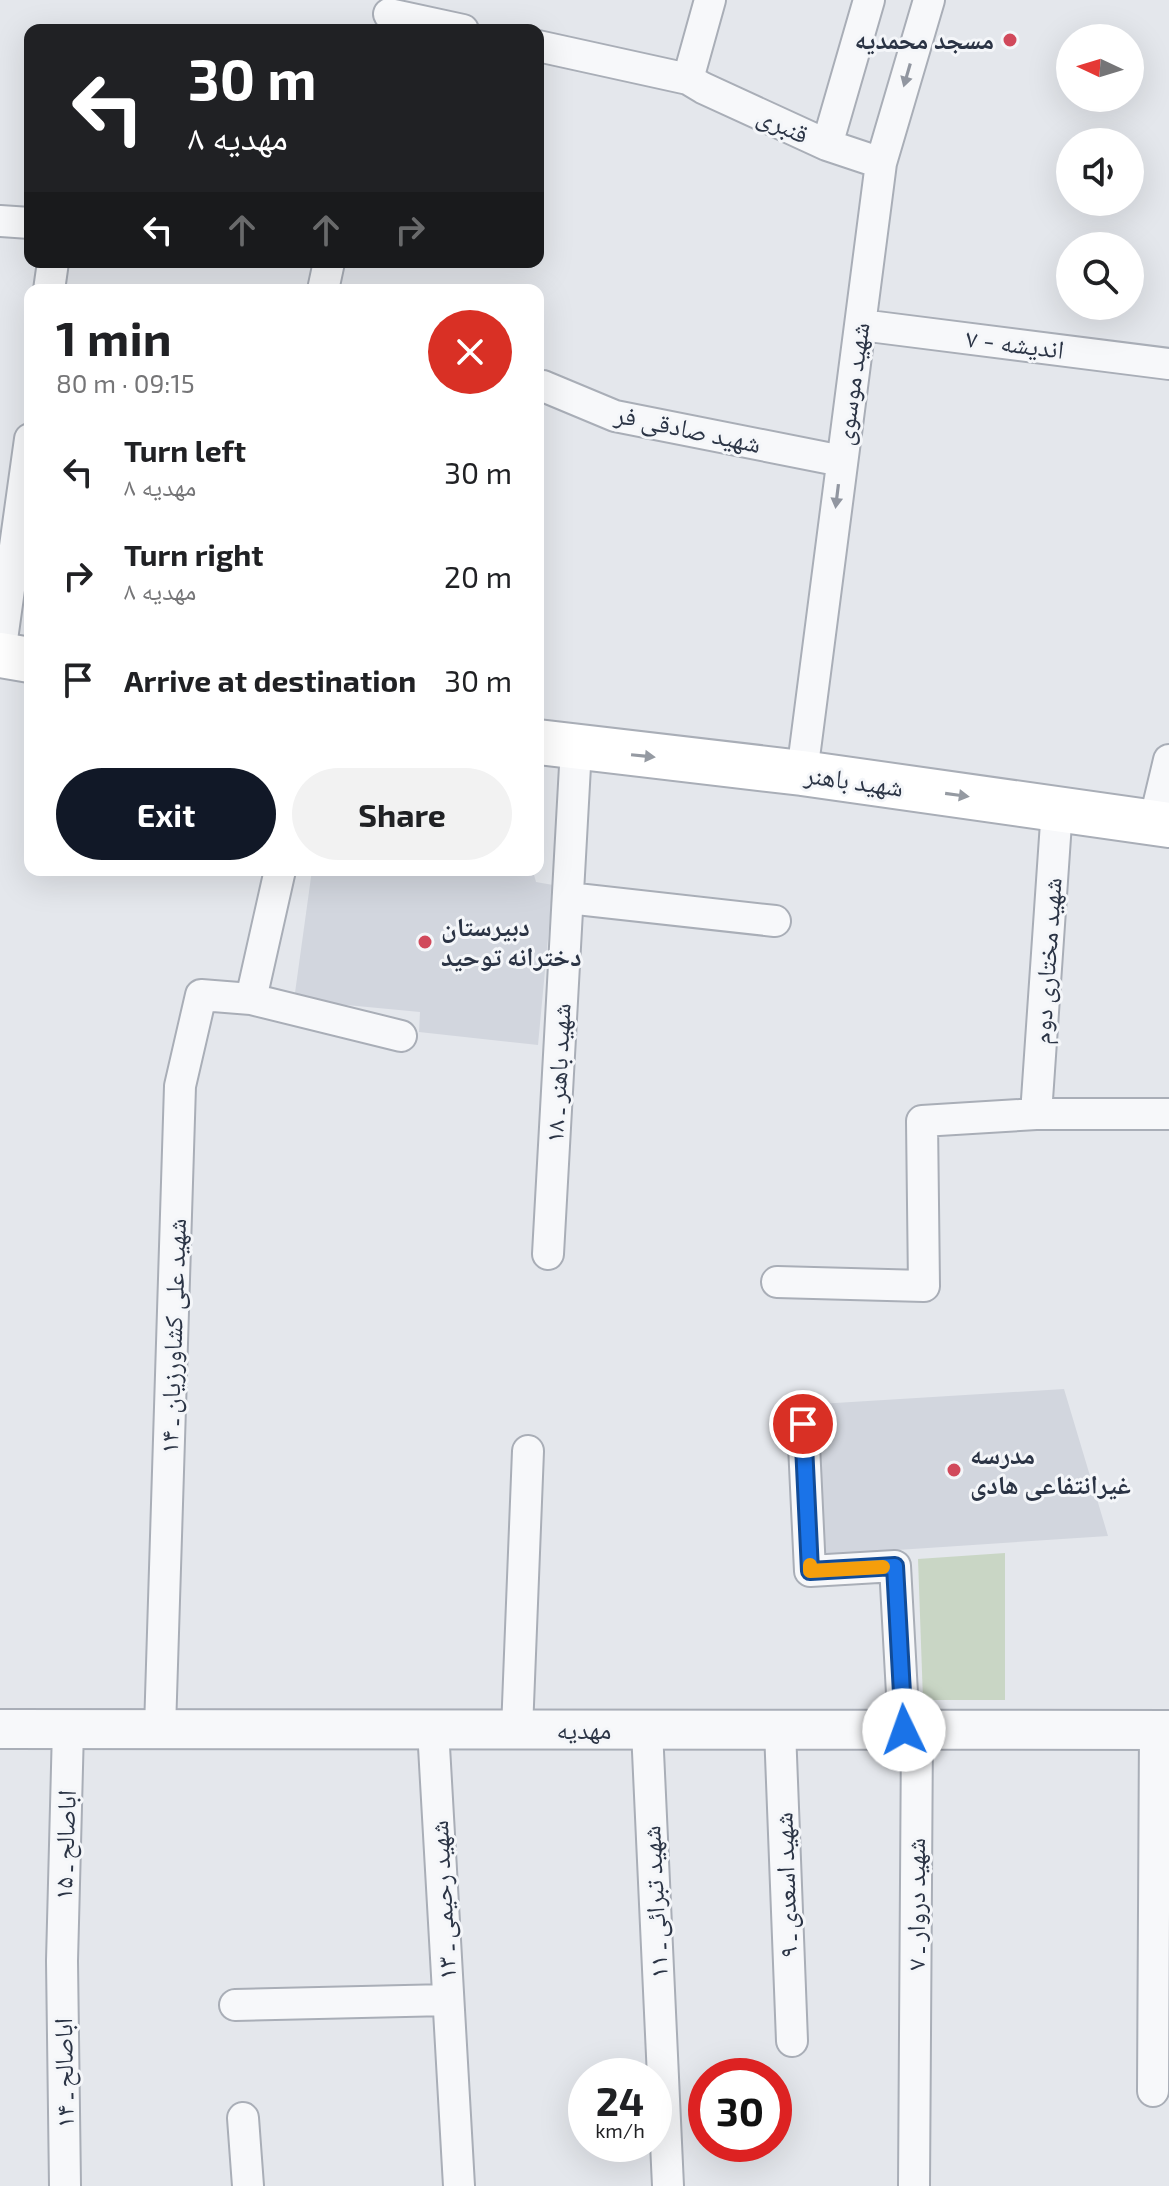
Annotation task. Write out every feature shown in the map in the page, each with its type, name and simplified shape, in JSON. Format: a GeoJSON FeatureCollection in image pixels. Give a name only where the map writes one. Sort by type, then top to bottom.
{"type":"FeatureCollection","features":[{"type":"Feature","properties":{"kind":"main road"},"geometry":{"type":"LineString","coordinates":[[0,654],[24,659]]}},
{"type":"Feature","properties":{"kind":"main road","name":"شهید باهنر"},"geometry":{"type":"LineString","coordinates":[[557,745],[802,773],[1161,824]]}},
{"type":"Feature","properties":{"kind":"street"},"geometry":{"type":"LineString","coordinates":[[688,79],[710,0]]}},
{"type":"Feature","properties":{"kind":"street"},"geometry":{"type":"LineString","coordinates":[[827,145],[869,0]]}},
{"type":"Feature","properties":{"kind":"street","name":"شهید موسوی"},"geometry":{"type":"LineString","coordinates":[[802,773],[881,163],[929,0]]}},
{"type":"Feature","properties":{"kind":"street"},"geometry":{"type":"LineString","coordinates":[[387,15],[433,24]]}},
{"type":"Feature","properties":{"kind":"street","name":"قنبری"},"geometry":{"type":"LineString","coordinates":[[544,47],[688,79],[827,145],[881,163]]}},
{"type":"Feature","properties":{"kind":"street"},"geometry":{"type":"LineString","coordinates":[[0,221],[24,223]]}},
{"type":"Feature","properties":{"kind":"street","name":"اندیشه - ۷"},"geometry":{"type":"LineString","coordinates":[[861,325],[1169,364]]}},
{"type":"Feature","properties":{"kind":"street","name":"شهید صادقی فر"},"geometry":{"type":"LineString","coordinates":[[544,386],[615,416],[842,461]]}},
{"type":"Feature","properties":{"kind":"street"},"geometry":{"type":"LineString","coordinates":[[0,654],[24,482]]}},
{"type":"Feature","properties":{"kind":"street","name":"شهید باهنر ـ ۱۸"},"geometry":{"type":"LineString","coordinates":[[548,1254],[568,898],[557,745]]}},
{"type":"Feature","properties":{"kind":"street"},"geometry":{"type":"LineString","coordinates":[[1161,824],[1169,760]]}},
{"type":"Feature","properties":{"kind":"street","name":"شهید مختاری دوم"},"geometry":{"type":"LineString","coordinates":[[1036,1114],[1057,808]]}},
{"type":"Feature","properties":{"kind":"street"},"geometry":{"type":"LineString","coordinates":[[279,876],[251,999],[401,1036]]}},
{"type":"Feature","properties":{"kind":"street"},"geometry":{"type":"LineString","coordinates":[[568,898],[775,921]]}},
{"type":"Feature","properties":{"kind":"street","name":"شهید علی کشاورزیان ـ ۱۴"},"geometry":{"type":"LineString","coordinates":[[160,1729],[180,1086],[201,995],[251,999]]}},
{"type":"Feature","properties":{"kind":"street"},"geometry":{"type":"LineString","coordinates":[[777,1282],[924,1286],[922,1121],[1036,1114],[1169,1114]]}},
{"type":"Feature","properties":{"kind":"street","name":"شهید دروار ـ ۷"},"geometry":{"type":"LineString","coordinates":[[803,1424],[810,1571],[895,1566],[911,1730],[914,2186]]}},
{"type":"Feature","properties":{"kind":"street"},"geometry":{"type":"LineString","coordinates":[[517,1730],[528,1451]]}},
{"type":"Feature","properties":{"kind":"street","name":"مهدیه"},"geometry":{"type":"LineString","coordinates":[[0,1729],[1162,1730]]}},
{"type":"Feature","properties":{"kind":"street","name":"اباصالح ـ ۱۵"},"geometry":{"type":"LineString","coordinates":[[62,1961],[68,1729]]}},
{"type":"Feature","properties":{"kind":"street","name":"شهید رحیمی ـ ۱۳"},"geometry":{"type":"LineString","coordinates":[[433,1729],[459,2186]]}},
{"type":"Feature","properties":{"kind":"street","name":"شهید تبرائی ـ ۱۱"},"geometry":{"type":"LineString","coordinates":[[647,1730],[668,2186]]}},
{"type":"Feature","properties":{"kind":"street","name":"شهید اسعدی ـ ۹"},"geometry":{"type":"LineString","coordinates":[[780,1730],[792,2041]]}},
{"type":"Feature","properties":{"kind":"street"},"geometry":{"type":"LineString","coordinates":[[1153,2091],[1162,1730]]}},
{"type":"Feature","properties":{"kind":"street","name":"اباصالح ـ ۱۴"},"geometry":{"type":"LineString","coordinates":[[62,1961],[65,2186]]}},
{"type":"Feature","properties":{"kind":"street"},"geometry":{"type":"LineString","coordinates":[[235,2005],[448,2000]]}},
{"type":"Feature","properties":{"kind":"street"},"geometry":{"type":"LineString","coordinates":[[243,2118],[248,2186]]}},
{"type":"Feature","properties":{"kind":"shaded area","name":"دبیرستان دخترانه توحید"},"geometry":{"type":"Polygon","coordinates":[[[311,876],[534,876],[536,882],[553,885],[538,1045],[419,1032],[420,1012],[294,1000],[311,876]]]}},
{"type":"Feature","properties":{"kind":"shaded area","name":"مدرسه غیرانتفاعی هادی"},"geometry":{"type":"Polygon","coordinates":[[[1064,1389],[1108,1536],[822,1555],[819,1404],[1064,1389]]]}},
{"type":"Feature","properties":{"kind":"green space"},"geometry":{"type":"Polygon","coordinates":[[[1005,1553],[1005,1700],[923,1700],[918,1559],[1005,1553]]]}},
{"type":"Feature","properties":{"kind":"slow traffic"},"geometry":{"type":"LineString","coordinates":[[810,1565],[810,1571],[883,1567]]}},
{"type":"Feature","properties":{"kind":"place","name":"مسجد محمدیه"},"geometry":{"type":"Point","coordinates":[1010,40]}},
{"type":"Feature","properties":{"kind":"place","name":"دبیرستان دخترانه توحید"},"geometry":{"type":"Point","coordinates":[425,942]}},
{"type":"Feature","properties":{"kind":"place","name":"مدرسه غیرانتفاعی هادی"},"geometry":{"type":"Point","coordinates":[954,1470]}},
{"type":"Feature","properties":{"kind":"route"},"geometry":{"type":"LineString","coordinates":[[803,1424],[810,1571],[895,1566],[904,1730]]}}]}
